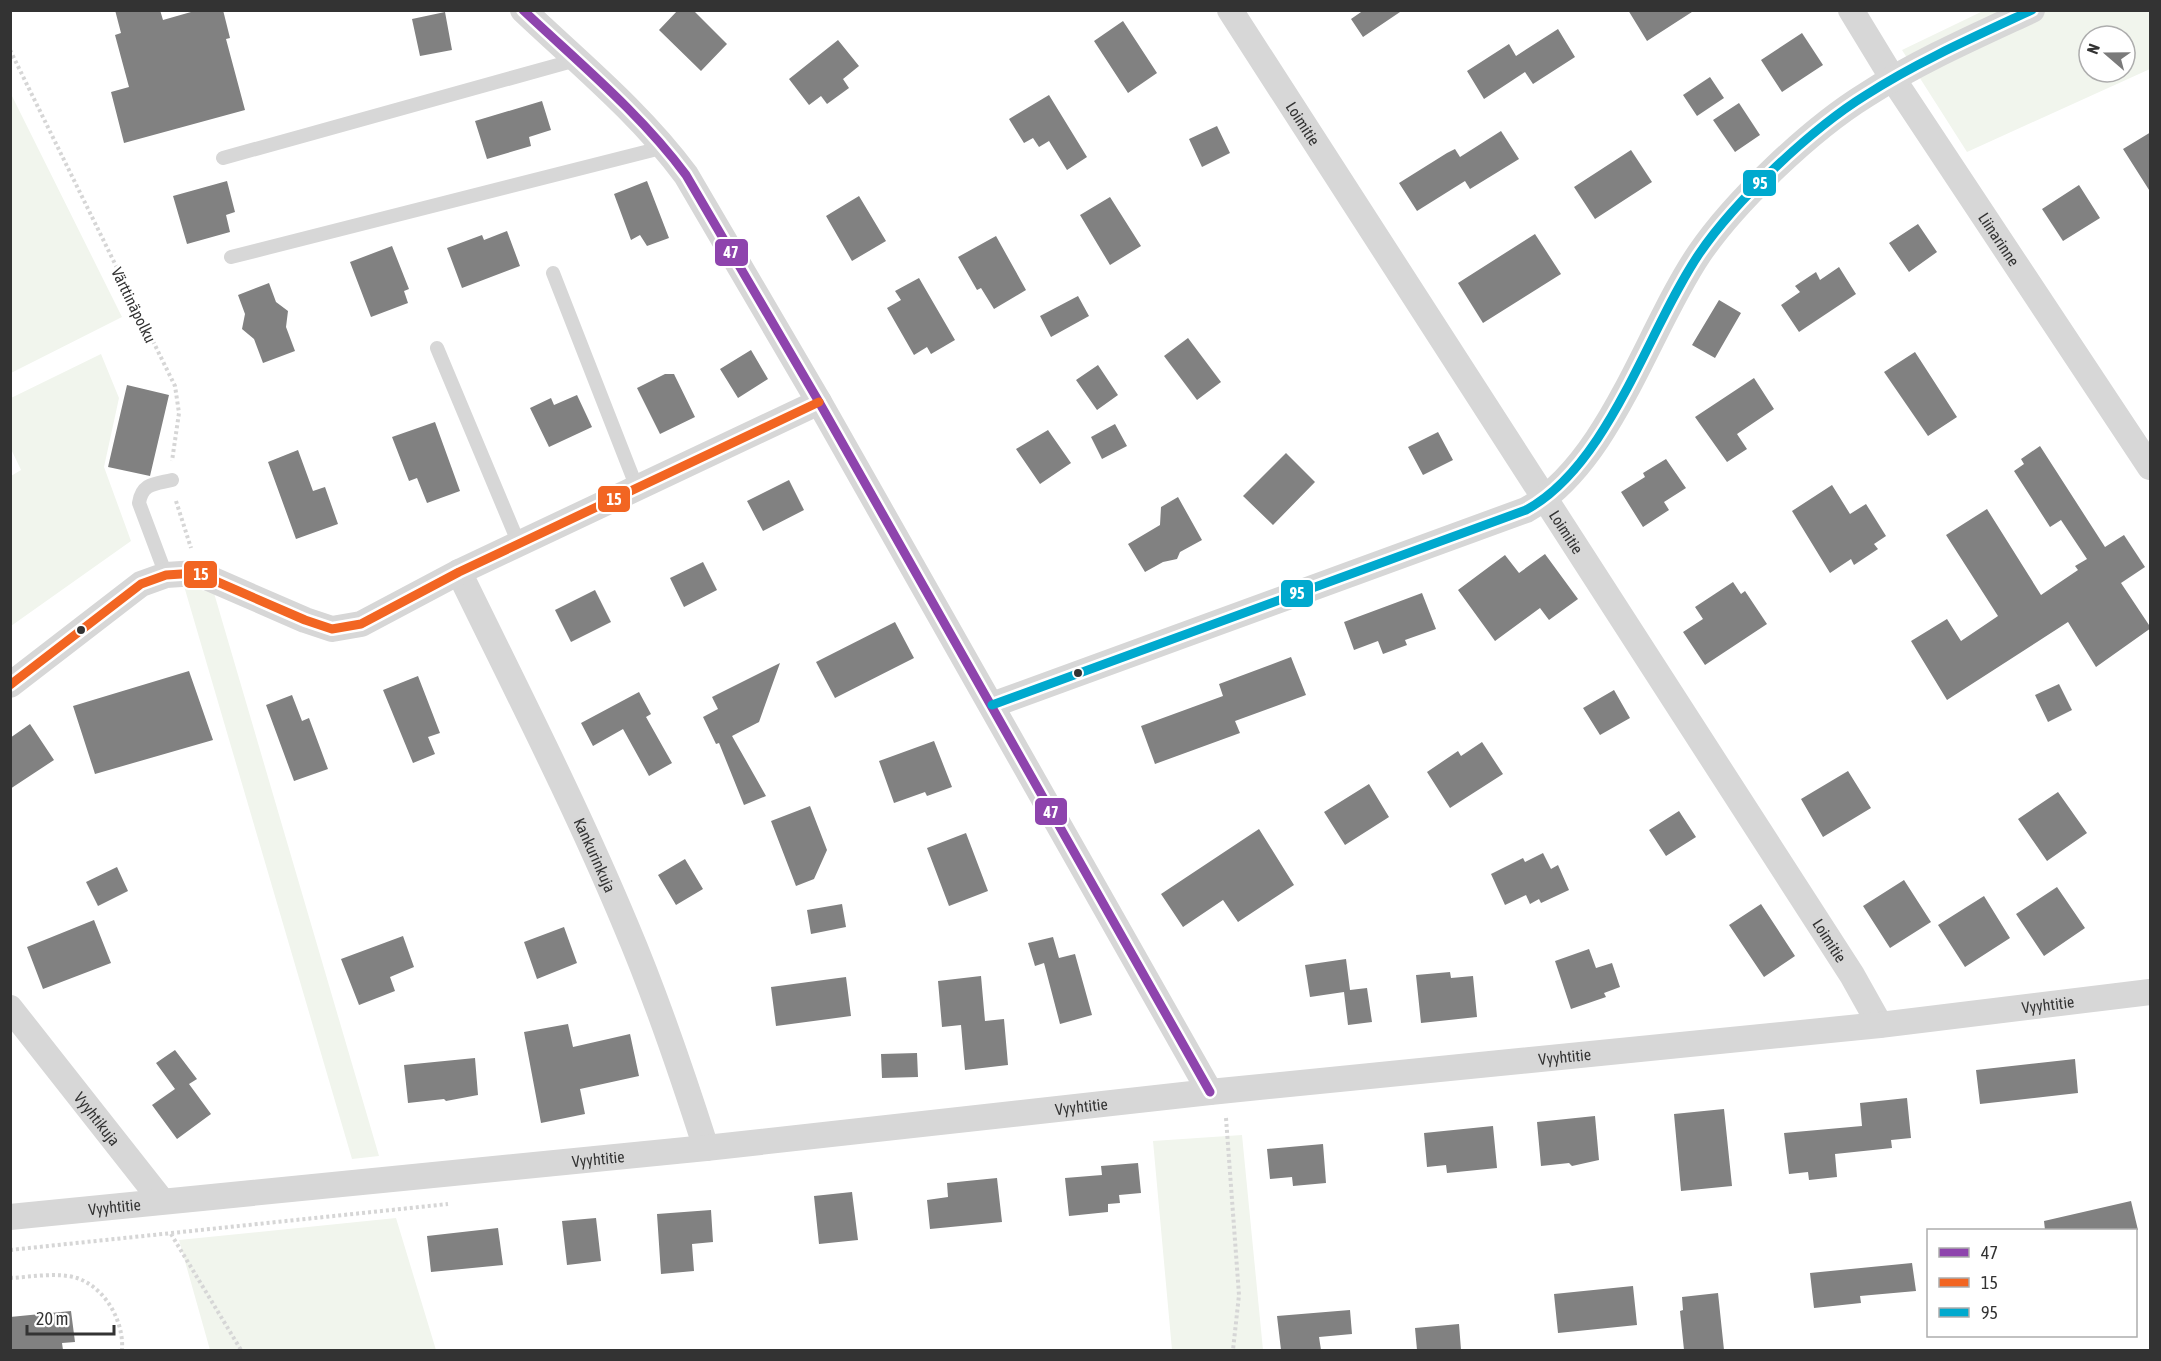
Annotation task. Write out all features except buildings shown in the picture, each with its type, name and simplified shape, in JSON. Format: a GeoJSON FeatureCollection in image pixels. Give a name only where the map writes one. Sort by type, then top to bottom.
{"type":"FeatureCollection","features":[{"type":"Feature","properties":{"kind":"street"},"geometry":{"type":"LineString","coordinates":[[523,10],[665,147],[686,175],[819,402],[1210,1092]]}},
{"type":"Feature","properties":{"kind":"street","name":"Loimitie"},"geometry":{"type":"LineString","coordinates":[[1230,10],[1547,498],[1852,975],[1880,1025]]}},
{"type":"Feature","properties":{"kind":"street","name":"Liinarinne"},"geometry":{"type":"LineString","coordinates":[[1851,10],[1893,79],[2151,467]]}},
{"type":"Feature","properties":{"kind":"street"},"geometry":{"type":"LineString","coordinates":[[992,705],[1504,518],[1547,498],[1578,467],[1590,450],[1699,254],[1738,205],[1803,143],[1865,95],[2032,10]]}},
{"type":"Feature","properties":{"kind":"street"},"geometry":{"type":"LineString","coordinates":[[10,685],[141,584],[166,575],[197,573],[305,620],[332,629],[361,624],[459,572],[819,402]]}},
{"type":"Feature","properties":{"kind":"street","name":"Kankurinkuja"},"geometry":{"type":"LineString","coordinates":[[459,572],[585,832],[627,927],[671,1041],[706,1148]]}},
{"type":"Feature","properties":{"kind":"street","name":"Vyyhtitie"},"geometry":{"type":"LineString","coordinates":[[10,1217],[706,1148],[1210,1092],[1880,1025],[2151,992]]}},
{"type":"Feature","properties":{"kind":"street","name":"Vyyhtikuja"},"geometry":{"type":"LineString","coordinates":[[10,1008],[162,1201]]}},
{"type":"Feature","properties":{"kind":"lane"},"geometry":{"type":"LineString","coordinates":[[223,158],[576,60]]}},
{"type":"Feature","properties":{"kind":"lane"},"geometry":{"type":"LineString","coordinates":[[231,257],[665,147]]}},
{"type":"Feature","properties":{"kind":"lane"},"geometry":{"type":"LineString","coordinates":[[553,273],[637,488]]}},
{"type":"Feature","properties":{"kind":"lane"},"geometry":{"type":"LineString","coordinates":[[437,348],[519,544]]}},
{"type":"Feature","properties":{"kind":"lane"},"geometry":{"type":"LineString","coordinates":[[166,575],[139,503],[141,491],[146,486],[172,480]]}},
{"type":"Feature","properties":{"kind":"path","name":"Värttinäpolku"},"geometry":{"type":"LineString","coordinates":[[10,50],[175,386],[179,412],[172,480],[197,573]]}},
{"type":"Feature","properties":{"kind":"path"},"geometry":{"type":"LineString","coordinates":[[1226,1119],[1239,1295],[1233,1350]]}},
{"type":"Feature","properties":{"kind":"path"},"geometry":{"type":"LineString","coordinates":[[171,1234],[241,1350]]}},
{"type":"Feature","properties":{"kind":"path"},"geometry":{"type":"LineString","coordinates":[[10,1278],[53,1275],[78,1278],[97,1291],[110,1305],[119,1323],[122,1350]]}},
{"type":"Feature","properties":{"kind":"shaded area"},"geometry":{"type":"Polygon","coordinates":[[[1983,11],[2150,11],[2150,69],[2137,75],[2137,24],[2077,24],[2077,84],[2117,84],[1967,152],[1902,50],[1983,11]]]}},
{"type":"Feature","properties":{"kind":"shaded area"},"geometry":{"type":"Polygon","coordinates":[[[10,92],[122,317],[11,373],[10,373],[10,92]]]}},
{"type":"Feature","properties":{"kind":"shaded area"},"geometry":{"type":"Polygon","coordinates":[[[101,354],[119,398],[104,467],[131,541],[11,626],[11,476],[21,470],[11,449],[11,398],[101,354]]]}},
{"type":"Feature","properties":{"kind":"shaded area"},"geometry":{"type":"Polygon","coordinates":[[[184,586],[214,593],[379,1156],[352,1159],[184,586]]]}},
{"type":"Feature","properties":{"kind":"shaded area"},"geometry":{"type":"Polygon","coordinates":[[[1242,1135],[1263,1350],[1172,1350],[1153,1141],[1242,1135]]]}},
{"type":"Feature","properties":{"kind":"shaded area"},"geometry":{"type":"Polygon","coordinates":[[[396,1218],[436,1350],[210,1350],[179,1240],[396,1218]]]}},
{"type":"Feature","properties":{"kind":"transit line","name":"47"},"geometry":{"type":"LineString","coordinates":[[523,10],[629,110],[686,175],[819,402],[1210,1092]]}},
{"type":"Feature","properties":{"kind":"transit line","name":"95"},"geometry":{"type":"LineString","coordinates":[[992,705],[1526,510],[1555,489],[1581,462],[1604,430],[1680,285],[1699,254],[1714,233],[1775,167],[1845,109],[1885,83],[1947,50],[2032,10]]}},
{"type":"Feature","properties":{"kind":"transit line","name":"15"},"geometry":{"type":"LineString","coordinates":[[10,685],[141,584],[166,575],[197,573],[305,620],[332,629],[361,624],[459,572],[819,402]]}}]}
